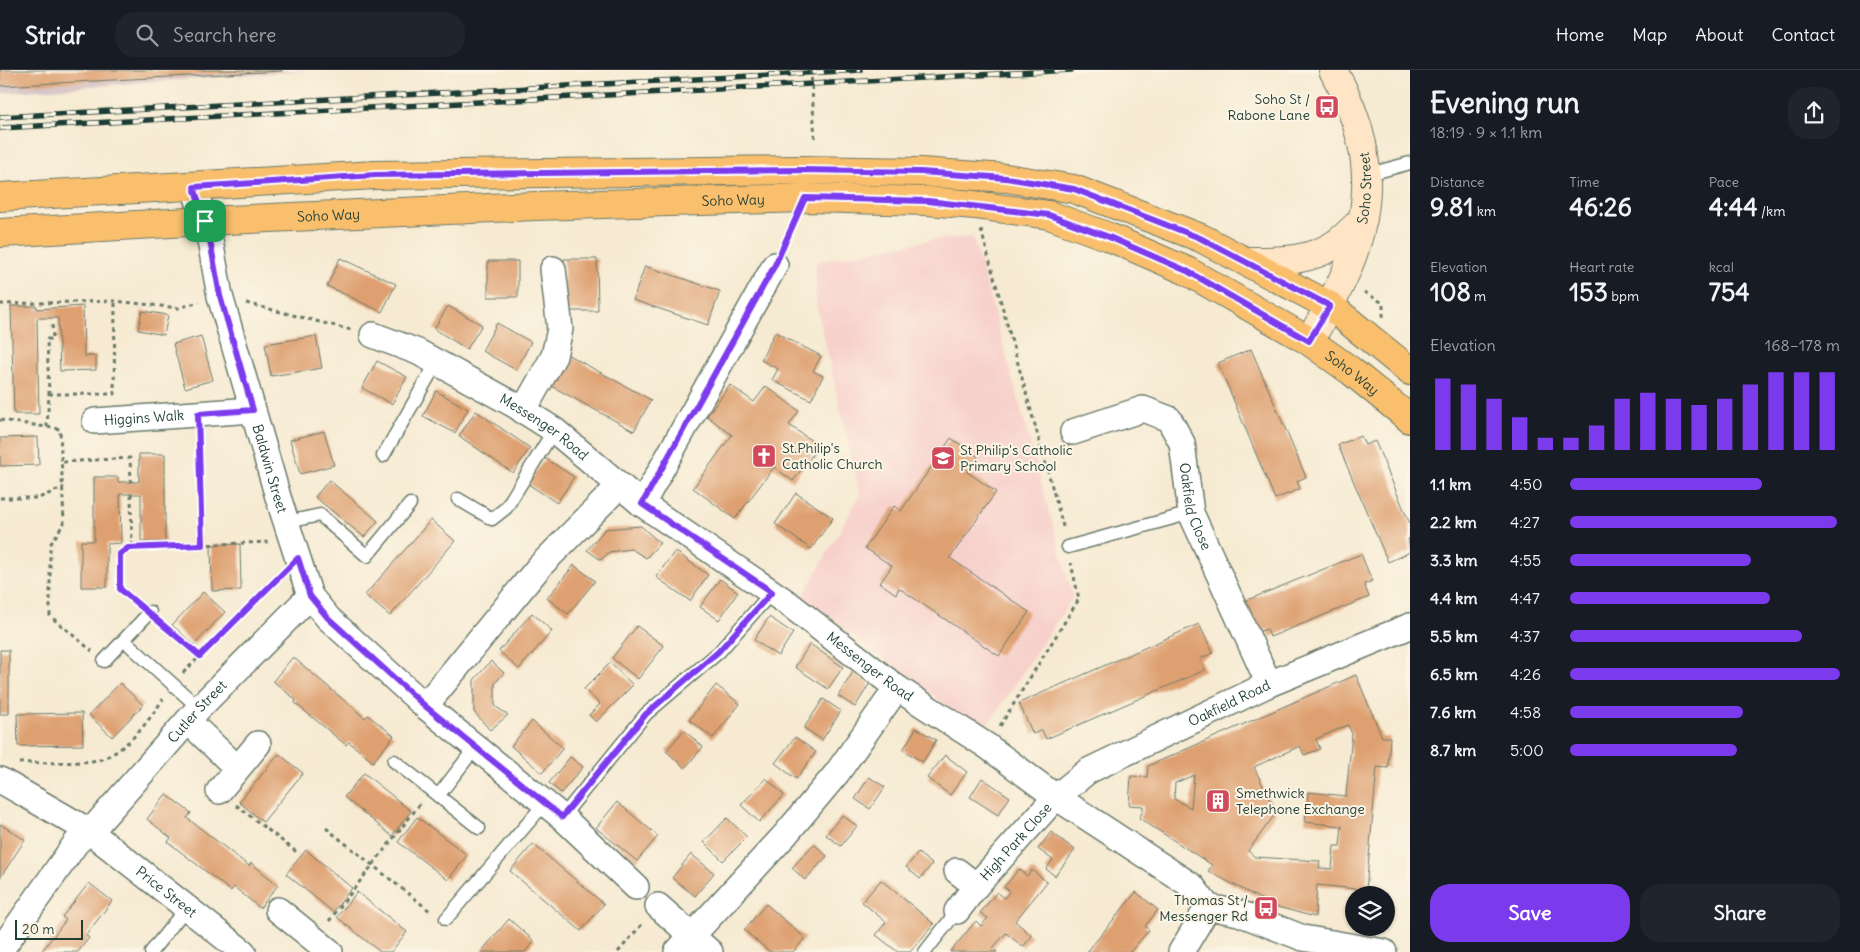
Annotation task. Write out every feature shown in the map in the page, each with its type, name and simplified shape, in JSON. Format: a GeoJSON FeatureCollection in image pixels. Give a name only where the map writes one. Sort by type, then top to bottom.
{"type":"FeatureCollection","features":[{"type":"Feature","properties":{"kind":"main road","name":"Soho Street"},"geometry":{"type":"LineString","coordinates":[[1309,341],[1330,306],[1350,263],[1364,218],[1366,175],[1363,141],[1350,102],[1333,70]]}},
{"type":"Feature","properties":{"kind":"main road"},"geometry":{"type":"LineString","coordinates":[[0,197],[375,175],[802,170],[921,172],[1006,178],[1074,189],[1200,238],[1330,306],[1410,372]]}},
{"type":"Feature","properties":{"kind":"main road","name":"Soho Way"},"geometry":{"type":"LineString","coordinates":[[0,233],[205,221],[536,206],[805,198],[928,201],[1049,215],[1109,237],[1187,271],[1309,341],[1351,371],[1410,419]]}},
{"type":"Feature","properties":{"kind":"main road"},"geometry":{"type":"LineString","coordinates":[[1247,262],[1305,258],[1336,243],[1364,218]]}},
{"type":"Feature","properties":{"kind":"street","name":"Baldwin Street"},"geometry":{"type":"LineString","coordinates":[[194,187],[205,221],[220,296],[310,596],[328,618],[425,706],[549,806],[636,887]]}},
{"type":"Feature","properties":{"kind":"street"},"geometry":{"type":"LineString","coordinates":[[642,504],[775,265]]}},
{"type":"Feature","properties":{"kind":"street"},"geometry":{"type":"LineString","coordinates":[[523,411],[554,356],[560,329],[553,269]]}},
{"type":"Feature","properties":{"kind":"street","name":"Messenger Road"},"geometry":{"type":"LineString","coordinates":[[373,336],[418,352],[554,430],[642,504],[772,592],[897,688],[987,746],[1056,797],[1192,886],[1208,907]]}},
{"type":"Feature","properties":{"kind":"street","name":"Oakfield Close"},"geometry":{"type":"LineString","coordinates":[[1073,432],[1143,409],[1169,419],[1182,443],[1191,513],[1270,684]]}},
{"type":"Feature","properties":{"kind":"street","name":"Higgins Walk"},"geometry":{"type":"LineString","coordinates":[[95,421],[253,410]]}},
{"type":"Feature","properties":{"kind":"street"},"geometry":{"type":"LineString","coordinates":[[425,706],[539,567],[619,486]]}},
{"type":"Feature","properties":{"kind":"street","name":"Cutler Street"},"geometry":{"type":"LineString","coordinates":[[0,951],[76,844],[194,714],[310,596]]}},
{"type":"Feature","properties":{"kind":"street","name":"Oakfield Road"},"geometry":{"type":"LineString","coordinates":[[1056,797],[1088,771],[1270,684],[1410,626]]}},
{"type":"Feature","properties":{"kind":"street"},"geometry":{"type":"LineString","coordinates":[[684,944],[785,835],[837,773],[897,688]]}},
{"type":"Feature","properties":{"kind":"street"},"geometry":{"type":"LineString","coordinates":[[194,714],[237,768]]}},
{"type":"Feature","properties":{"kind":"street"},"geometry":{"type":"LineString","coordinates":[[219,791],[258,744]]}},
{"type":"Feature","properties":{"kind":"street","name":"Price Street"},"geometry":{"type":"LineString","coordinates":[[8,771],[89,831],[243,952]]}},
{"type":"Feature","properties":{"kind":"street","name":"High Park Close"},"geometry":{"type":"LineString","coordinates":[[957,911],[966,878],[1056,797]]}},
{"type":"Feature","properties":{"kind":"street"},"geometry":{"type":"LineString","coordinates":[[658,906],[684,944],[710,952]]}},
{"type":"Feature","properties":{"kind":"street"},"geometry":{"type":"LineString","coordinates":[[1180,952],[1208,907],[1239,913],[1303,938],[1384,952]]}},
{"type":"Feature","properties":{"kind":"street"},"geometry":{"type":"LineString","coordinates":[[278,910],[321,947]]}},
{"type":"Feature","properties":{"kind":"lane"},"geometry":{"type":"LineString","coordinates":[[1366,175],[1410,163]]}},
{"type":"Feature","properties":{"kind":"lane"},"geometry":{"type":"LineString","coordinates":[[383,456],[437,362]]}},
{"type":"Feature","properties":{"kind":"lane"},"geometry":{"type":"LineString","coordinates":[[458,499],[492,519],[506,508],[554,430]]}},
{"type":"Feature","properties":{"kind":"lane"},"geometry":{"type":"LineString","coordinates":[[293,541],[320,515],[367,556],[410,504]]}},
{"type":"Feature","properties":{"kind":"lane"},"geometry":{"type":"LineString","coordinates":[[1068,547],[1191,513]]}},
{"type":"Feature","properties":{"kind":"lane"},"geometry":{"type":"LineString","coordinates":[[446,919],[549,806],[646,714],[718,652],[772,592]]}},
{"type":"Feature","properties":{"kind":"lane"},"geometry":{"type":"LineString","coordinates":[[104,661],[150,612]]}},
{"type":"Feature","properties":{"kind":"lane"},"geometry":{"type":"LineString","coordinates":[[124,640],[173,684],[194,714]]}},
{"type":"Feature","properties":{"kind":"lane"},"geometry":{"type":"LineString","coordinates":[[435,793],[475,748]]}},
{"type":"Feature","properties":{"kind":"lane"},"geometry":{"type":"LineString","coordinates":[[394,761],[479,828]]}},
{"type":"Feature","properties":{"kind":"lane"},"geometry":{"type":"LineString","coordinates":[[151,952],[187,907]]}},
{"type":"Feature","properties":{"kind":"lane"},"geometry":{"type":"LineString","coordinates":[[926,952],[957,911]]}},
{"type":"Feature","properties":{"kind":"path"},"geometry":{"type":"LineString","coordinates":[[811,70],[815,141]]}},
{"type":"Feature","properties":{"kind":"path"},"geometry":{"type":"LineString","coordinates":[[775,265],[805,198]]}},
{"type":"Feature","properties":{"kind":"path"},"geometry":{"type":"LineString","coordinates":[[986,246],[1068,547],[1079,600],[987,746]]}},
{"type":"Feature","properties":{"kind":"path"},"geometry":{"type":"LineString","coordinates":[[0,304],[115,301],[179,308],[220,296],[373,336]]}},
{"type":"Feature","properties":{"kind":"path"},"geometry":{"type":"LineString","coordinates":[[49,394],[114,394],[115,301]]}},
{"type":"Feature","properties":{"kind":"path"},"geometry":{"type":"LineString","coordinates":[[47,427],[49,394],[47,338],[52,338],[52,323]]}},
{"type":"Feature","properties":{"kind":"path"},"geometry":{"type":"LineString","coordinates":[[198,414],[202,545]]}},
{"type":"Feature","properties":{"kind":"path"},"geometry":{"type":"LineString","coordinates":[[0,420],[60,429],[63,462],[64,523],[50,545],[50,616],[104,661]]}},
{"type":"Feature","properties":{"kind":"path"},"geometry":{"type":"LineString","coordinates":[[63,462],[130,458],[131,482]]}},
{"type":"Feature","properties":{"kind":"path"},"geometry":{"type":"LineString","coordinates":[[0,498],[39,498],[64,487]]}},
{"type":"Feature","properties":{"kind":"path"},"geometry":{"type":"LineString","coordinates":[[131,494],[132,545],[120,554],[120,589],[150,612],[200,656]]}},
{"type":"Feature","properties":{"kind":"path"},"geometry":{"type":"LineString","coordinates":[[128,548],[293,541]]}},
{"type":"Feature","properties":{"kind":"path"},"geometry":{"type":"LineString","coordinates":[[8,771],[98,760],[123,746],[155,711],[173,684],[200,656],[293,541]]}},
{"type":"Feature","properties":{"kind":"path"},"geometry":{"type":"LineString","coordinates":[[219,791],[299,854]]}},
{"type":"Feature","properties":{"kind":"path"},"geometry":{"type":"LineString","coordinates":[[321,947],[374,865],[435,793]]}},
{"type":"Feature","properties":{"kind":"path"},"geometry":{"type":"LineString","coordinates":[[326,828],[430,911]]}},
{"type":"Feature","properties":{"kind":"path"},"geometry":{"type":"LineString","coordinates":[[618,952],[658,906]]}},
{"type":"Feature","properties":{"kind":"shaded area"},"geometry":{"type":"Polygon","coordinates":[[[0,70],[310,70],[0,93],[0,70]]]}},
{"type":"Feature","properties":{"kind":"shaded area","name":"St Philip's Catholic Primary School"},"geometry":{"type":"Polygon","coordinates":[[[973,237],[1073,597],[983,732],[802,598],[860,495],[816,303],[816,262],[931,240],[973,237]]]}},
{"type":"Feature","properties":{"kind":"building"},"geometry":{"type":"Polygon","coordinates":[[[0,70],[282,70],[282,71],[0,86],[0,70]]]}},
{"type":"Feature","properties":{"kind":"building"},"geometry":{"type":"Polygon","coordinates":[[[340,258],[396,284],[382,312],[327,286],[340,258]]]}},
{"type":"Feature","properties":{"kind":"building"},"geometry":{"type":"Polygon","coordinates":[[[564,259],[597,259],[598,311],[564,311],[564,259]]]}},
{"type":"Feature","properties":{"kind":"building"},"geometry":{"type":"Polygon","coordinates":[[[488,261],[518,261],[518,297],[488,297],[488,261]]]}},
{"type":"Feature","properties":{"kind":"building"},"geometry":{"type":"Polygon","coordinates":[[[645,266],[720,291],[708,325],[633,300],[645,266]]]}},
{"type":"Feature","properties":{"kind":"building"},"geometry":{"type":"Polygon","coordinates":[[[11,306],[37,306],[37,309],[83,306],[84,356],[96,356],[96,370],[60,371],[58,318],[37,318],[39,414],[14,414],[11,306]]]}},
{"type":"Feature","properties":{"kind":"building"},"geometry":{"type":"Polygon","coordinates":[[[448,306],[482,325],[467,349],[434,329],[448,306]]]}},
{"type":"Feature","properties":{"kind":"building"},"geometry":{"type":"Polygon","coordinates":[[[142,311],[168,315],[164,335],[138,330],[142,311]]]}},
{"type":"Feature","properties":{"kind":"building"},"geometry":{"type":"Polygon","coordinates":[[[497,323],[531,342],[516,370],[482,351],[497,323]]]}},
{"type":"Feature","properties":{"kind":"building"},"geometry":{"type":"Polygon","coordinates":[[[775,332],[821,356],[813,371],[823,376],[811,400],[772,380],[778,369],[761,360],[775,332]]]}},
{"type":"Feature","properties":{"kind":"building"},"geometry":{"type":"Polygon","coordinates":[[[201,336],[213,380],[185,388],[173,344],[201,336]]]}},
{"type":"Feature","properties":{"kind":"building"},"geometry":{"type":"Polygon","coordinates":[[[316,336],[322,368],[271,376],[265,344],[316,336]]]}},
{"type":"Feature","properties":{"kind":"building"},"geometry":{"type":"Polygon","coordinates":[[[1251,349],[1306,477],[1297,481],[1300,489],[1275,499],[1218,363],[1251,349]]]}},
{"type":"Feature","properties":{"kind":"building"},"geometry":{"type":"Polygon","coordinates":[[[561,351],[651,400],[634,431],[544,382],[561,351]]]}},
{"type":"Feature","properties":{"kind":"building"},"geometry":{"type":"Polygon","coordinates":[[[377,361],[407,377],[392,404],[362,388],[377,361]]]}},
{"type":"Feature","properties":{"kind":"building","name":"St.Philip's Catholic Church"},"geometry":{"type":"Polygon","coordinates":[[[730,385],[754,402],[766,386],[799,411],[789,425],[819,446],[793,481],[774,467],[735,519],[693,488],[732,435],[707,416],[730,385]]]}},
{"type":"Feature","properties":{"kind":"building"},"geometry":{"type":"Polygon","coordinates":[[[436,391],[468,409],[455,433],[423,416],[436,391]]]}},
{"type":"Feature","properties":{"kind":"building"},"geometry":{"type":"Polygon","coordinates":[[[476,411],[530,448],[513,473],[459,436],[476,411]]]}},
{"type":"Feature","properties":{"kind":"building"},"geometry":{"type":"Polygon","coordinates":[[[324,431],[334,465],[300,474],[290,440],[324,431]]]}},
{"type":"Feature","properties":{"kind":"building"},"geometry":{"type":"Polygon","coordinates":[[[1361,436],[1365,445],[1375,441],[1410,524],[1410,538],[1408,539],[1410,552],[1388,562],[1338,445],[1361,436]]]}},
{"type":"Feature","properties":{"kind":"building"},"geometry":{"type":"Polygon","coordinates":[[[38,437],[39,465],[0,466],[0,438],[38,437]]]}},
{"type":"Feature","properties":{"kind":"building"},"geometry":{"type":"Polygon","coordinates":[[[951,438],[978,457],[967,472],[996,492],[950,558],[1029,612],[999,656],[899,588],[896,594],[880,583],[892,566],[865,548],[894,506],[901,511],[951,438]]]}},
{"type":"Feature","properties":{"kind":"building"},"geometry":{"type":"Polygon","coordinates":[[[139,454],[165,454],[165,542],[141,542],[141,494],[120,494],[121,543],[107,544],[107,587],[81,587],[81,541],[94,541],[94,477],[118,477],[118,482],[139,482],[139,454]]]}},
{"type":"Feature","properties":{"kind":"building"},"geometry":{"type":"Polygon","coordinates":[[[545,458],[574,477],[557,503],[528,484],[545,458]]]}},
{"type":"Feature","properties":{"kind":"building"},"geometry":{"type":"Polygon","coordinates":[[[329,480],[378,521],[364,537],[315,497],[329,480]]]}},
{"type":"Feature","properties":{"kind":"building"},"geometry":{"type":"Polygon","coordinates":[[[796,493],[833,518],[811,549],[775,524],[796,493]]]}},
{"type":"Feature","properties":{"kind":"building"},"geometry":{"type":"Polygon","coordinates":[[[431,520],[455,541],[390,616],[365,595],[431,520]]]}},
{"type":"Feature","properties":{"kind":"building"},"geometry":{"type":"Polygon","coordinates":[[[641,526],[660,543],[646,558],[631,549],[609,552],[601,560],[587,550],[605,529],[641,526]]]}},
{"type":"Feature","properties":{"kind":"building"},"geometry":{"type":"Polygon","coordinates":[[[240,544],[241,590],[212,591],[211,545],[240,544]]]}},
{"type":"Feature","properties":{"kind":"building"},"geometry":{"type":"Polygon","coordinates":[[[675,551],[708,575],[690,601],[656,577],[675,551]]]}},
{"type":"Feature","properties":{"kind":"building"},"geometry":{"type":"Polygon","coordinates":[[[1361,554],[1372,581],[1364,584],[1369,597],[1270,637],[1267,629],[1257,632],[1245,601],[1361,554]]]}},
{"type":"Feature","properties":{"kind":"building"},"geometry":{"type":"Polygon","coordinates":[[[574,565],[595,581],[568,614],[547,598],[574,565]]]}},
{"type":"Feature","properties":{"kind":"building"},"geometry":{"type":"Polygon","coordinates":[[[720,579],[738,592],[719,620],[700,607],[720,579]]]}},
{"type":"Feature","properties":{"kind":"building"},"geometry":{"type":"Polygon","coordinates":[[[203,592],[225,612],[194,645],[172,625],[203,592]]]}},
{"type":"Feature","properties":{"kind":"building"},"geometry":{"type":"Polygon","coordinates":[[[532,613],[552,631],[519,669],[499,651],[532,613]]]}},
{"type":"Feature","properties":{"kind":"building"},"geometry":{"type":"Polygon","coordinates":[[[769,617],[793,633],[778,656],[754,640],[769,617]]]}},
{"type":"Feature","properties":{"kind":"building"},"geometry":{"type":"Polygon","coordinates":[[[1199,624],[1213,653],[1200,659],[1205,670],[1046,739],[1042,730],[1033,734],[1019,703],[1199,624]]]}},
{"type":"Feature","properties":{"kind":"building"},"geometry":{"type":"Polygon","coordinates":[[[637,626],[664,646],[638,679],[612,658],[637,626]]]}},
{"type":"Feature","properties":{"kind":"building"},"geometry":{"type":"Polygon","coordinates":[[[810,644],[843,667],[828,689],[795,667],[810,644]]]}},
{"type":"Feature","properties":{"kind":"building"},"geometry":{"type":"Polygon","coordinates":[[[0,650],[9,650],[9,714],[0,714],[0,650]]]}},
{"type":"Feature","properties":{"kind":"building"},"geometry":{"type":"Polygon","coordinates":[[[293,657],[365,718],[368,715],[394,736],[373,762],[349,742],[346,745],[295,703],[296,700],[273,681],[293,657]]]}},
{"type":"Feature","properties":{"kind":"building"},"geometry":{"type":"Polygon","coordinates":[[[491,661],[504,673],[495,683],[495,706],[508,715],[490,730],[474,712],[474,680],[491,661]]]}},
{"type":"Feature","properties":{"kind":"building"},"geometry":{"type":"Polygon","coordinates":[[[610,663],[633,685],[596,722],[589,715],[600,704],[584,689],[610,663]]]}},
{"type":"Feature","properties":{"kind":"building"},"geometry":{"type":"Polygon","coordinates":[[[853,672],[870,683],[855,707],[838,696],[853,672]]]}},
{"type":"Feature","properties":{"kind":"building"},"geometry":{"type":"Polygon","coordinates":[[[1356,675],[1382,737],[1390,737],[1388,768],[1377,767],[1366,886],[1345,886],[1345,888],[1317,885],[1315,917],[1274,906],[1208,871],[1212,865],[1139,818],[1143,811],[1143,806],[1129,805],[1131,776],[1147,777],[1148,766],[1356,675]],[[1348,725],[1316,739],[1320,749],[1304,755],[1300,746],[1254,767],[1276,813],[1248,851],[1255,857],[1320,861],[1319,868],[1332,869],[1334,846],[1340,846],[1342,826],[1305,822],[1308,792],[1346,796],[1352,734],[1348,725]],[[1194,775],[1175,783],[1174,799],[1191,808],[1194,775]]]}},
{"type":"Feature","properties":{"kind":"building"},"geometry":{"type":"Polygon","coordinates":[[[120,683],[143,705],[112,737],[89,715],[120,683]]]}},
{"type":"Feature","properties":{"kind":"building"},"geometry":{"type":"Polygon","coordinates":[[[716,685],[740,704],[713,738],[689,720],[716,685]]]}},
{"type":"Feature","properties":{"kind":"building"},"geometry":{"type":"Polygon","coordinates":[[[823,699],[841,711],[822,740],[804,728],[823,699]]]}},
{"type":"Feature","properties":{"kind":"building"},"geometry":{"type":"Polygon","coordinates":[[[82,713],[83,745],[18,746],[17,714],[82,713]]]}},
{"type":"Feature","properties":{"kind":"building"},"geometry":{"type":"Polygon","coordinates":[[[532,721],[563,748],[542,773],[511,746],[532,721]]]}},
{"type":"Feature","properties":{"kind":"building"},"geometry":{"type":"Polygon","coordinates":[[[916,728],[936,740],[923,762],[903,750],[916,728]]]}},
{"type":"Feature","properties":{"kind":"building"},"geometry":{"type":"Polygon","coordinates":[[[684,730],[703,747],[685,768],[666,751],[684,730]]]}},
{"type":"Feature","properties":{"kind":"building"},"geometry":{"type":"Polygon","coordinates":[[[795,737],[816,752],[796,779],[775,763],[795,737]]]}},
{"type":"Feature","properties":{"kind":"building"},"geometry":{"type":"Polygon","coordinates":[[[279,754],[303,773],[263,822],[239,802],[279,754]]]}},
{"type":"Feature","properties":{"kind":"building"},"geometry":{"type":"Polygon","coordinates":[[[945,755],[967,772],[950,795],[927,778],[945,755]]]}},
{"type":"Feature","properties":{"kind":"building"},"geometry":{"type":"Polygon","coordinates":[[[570,757],[583,767],[561,793],[549,783],[570,757]]]}},
{"type":"Feature","properties":{"kind":"building"},"geometry":{"type":"Polygon","coordinates":[[[364,773],[411,811],[392,836],[344,797],[364,773]]]}},
{"type":"Feature","properties":{"kind":"building"},"geometry":{"type":"Polygon","coordinates":[[[869,777],[885,787],[870,809],[855,799],[869,777]]]}},
{"type":"Feature","properties":{"kind":"building"},"geometry":{"type":"Polygon","coordinates":[[[766,778],[784,795],[759,822],[741,805],[766,778]]]}},
{"type":"Feature","properties":{"kind":"building"},"geometry":{"type":"Polygon","coordinates":[[[982,778],[1010,797],[998,815],[970,797],[982,778]]]}},
{"type":"Feature","properties":{"kind":"building"},"geometry":{"type":"Polygon","coordinates":[[[166,794],[191,813],[187,818],[249,866],[251,863],[278,885],[260,908],[234,887],[231,891],[168,842],[171,838],[147,819],[166,794]]]}},
{"type":"Feature","properties":{"kind":"building"},"geometry":{"type":"Polygon","coordinates":[[[617,802],[658,836],[637,861],[596,828],[617,802]]]}},
{"type":"Feature","properties":{"kind":"building"},"geometry":{"type":"Polygon","coordinates":[[[842,815],[857,826],[841,846],[826,835],[842,815]]]}},
{"type":"Feature","properties":{"kind":"building"},"geometry":{"type":"Polygon","coordinates":[[[417,817],[467,855],[448,880],[398,842],[417,817]]]}},
{"type":"Feature","properties":{"kind":"building"},"geometry":{"type":"Polygon","coordinates":[[[727,818],[747,837],[723,861],[704,842],[727,818]]]}},
{"type":"Feature","properties":{"kind":"building"},"geometry":{"type":"Polygon","coordinates":[[[0,824],[25,840],[0,878],[0,824]]]}},
{"type":"Feature","properties":{"kind":"building"},"geometry":{"type":"Polygon","coordinates":[[[1051,832],[1075,850],[1055,876],[1046,869],[1053,860],[1038,849],[1051,832]]]}},
{"type":"Feature","properties":{"kind":"building"},"geometry":{"type":"Polygon","coordinates":[[[533,844],[604,904],[581,931],[510,871],[533,844]]]}},
{"type":"Feature","properties":{"kind":"building"},"geometry":{"type":"Polygon","coordinates":[[[814,844],[827,856],[805,880],[792,868],[814,844]]]}},
{"type":"Feature","properties":{"kind":"building"},"geometry":{"type":"Polygon","coordinates":[[[306,850],[352,888],[333,912],[286,874],[306,850]]]}},
{"type":"Feature","properties":{"kind":"building"},"geometry":{"type":"Polygon","coordinates":[[[918,853],[932,864],[920,879],[906,867],[918,853]]]}},
{"type":"Feature","properties":{"kind":"building"},"geometry":{"type":"Polygon","coordinates":[[[691,854],[714,873],[695,896],[672,878],[691,854]]]}},
{"type":"Feature","properties":{"kind":"building"},"geometry":{"type":"Polygon","coordinates":[[[1019,869],[1027,876],[1032,870],[1047,882],[1015,921],[1032,936],[1023,947],[1006,933],[993,948],[997,952],[950,952],[976,921],[981,926],[988,918],[980,913],[997,892],[1004,898],[1010,891],[1004,887],[1019,869]]]}},
{"type":"Feature","properties":{"kind":"building"},"geometry":{"type":"Polygon","coordinates":[[[881,880],[934,924],[910,952],[898,952],[876,935],[886,922],[862,902],[881,880]]]}},
{"type":"Feature","properties":{"kind":"building"},"geometry":{"type":"Polygon","coordinates":[[[89,883],[112,901],[86,935],[89,938],[78,952],[41,952],[66,920],[62,917],[89,883]]]}},
{"type":"Feature","properties":{"kind":"building"},"geometry":{"type":"Polygon","coordinates":[[[357,892],[407,932],[391,952],[380,952],[337,917],[357,892]]]}},
{"type":"Feature","properties":{"kind":"building"},"geometry":{"type":"Polygon","coordinates":[[[1136,892],[1158,910],[1145,926],[1149,930],[1130,952],[1087,952],[1136,892]]]}},
{"type":"Feature","properties":{"kind":"building"},"geometry":{"type":"Polygon","coordinates":[[[766,904],[805,938],[793,952],[770,952],[744,930],[766,904]]]}},
{"type":"Feature","properties":{"kind":"building"},"geometry":{"type":"Polygon","coordinates":[[[509,919],[534,941],[525,952],[481,952],[509,919]]]}},
{"type":"Feature","properties":{"kind":"railway"},"geometry":{"type":"LineString","coordinates":[[0,117],[860,70]]}},
{"type":"Feature","properties":{"kind":"railway"},"geometry":{"type":"LineString","coordinates":[[0,128],[1071,70]]}},
{"type":"Feature","properties":{"kind":"place","name":"Soho St / Rabone Lane"},"geometry":{"type":"Point","coordinates":[1327,107]}},
{"type":"Feature","properties":{"kind":"place","name":"St.Philip's Catholic Church"},"geometry":{"type":"Point","coordinates":[764,456]}},
{"type":"Feature","properties":{"kind":"place","name":"St Philip's Catholic Primary School"},"geometry":{"type":"Point","coordinates":[943,458]}},
{"type":"Feature","properties":{"kind":"place","name":"Smethwick Telephone Exchange"},"geometry":{"type":"Point","coordinates":[1218,801]}},
{"type":"Feature","properties":{"kind":"place","name":"Thomas St / Messenger Rd"},"geometry":{"type":"Point","coordinates":[1266,908]}},
{"type":"Feature","properties":{"kind":"route"},"geometry":{"type":"LineString","coordinates":[[802,170],[921,172],[1006,178],[1074,189],[1200,238],[1330,306],[1309,341],[1215,285],[1187,271],[1109,237],[1049,215],[928,201],[805,198],[775,265],[642,504],[772,592],[718,652],[646,714],[562,817],[425,706],[328,618],[310,596],[298,558],[200,656],[150,612],[120,589],[120,554],[128,548],[202,545],[198,414],[253,410],[220,296],[205,221],[194,187],[375,175],[802,170]]}}]}
